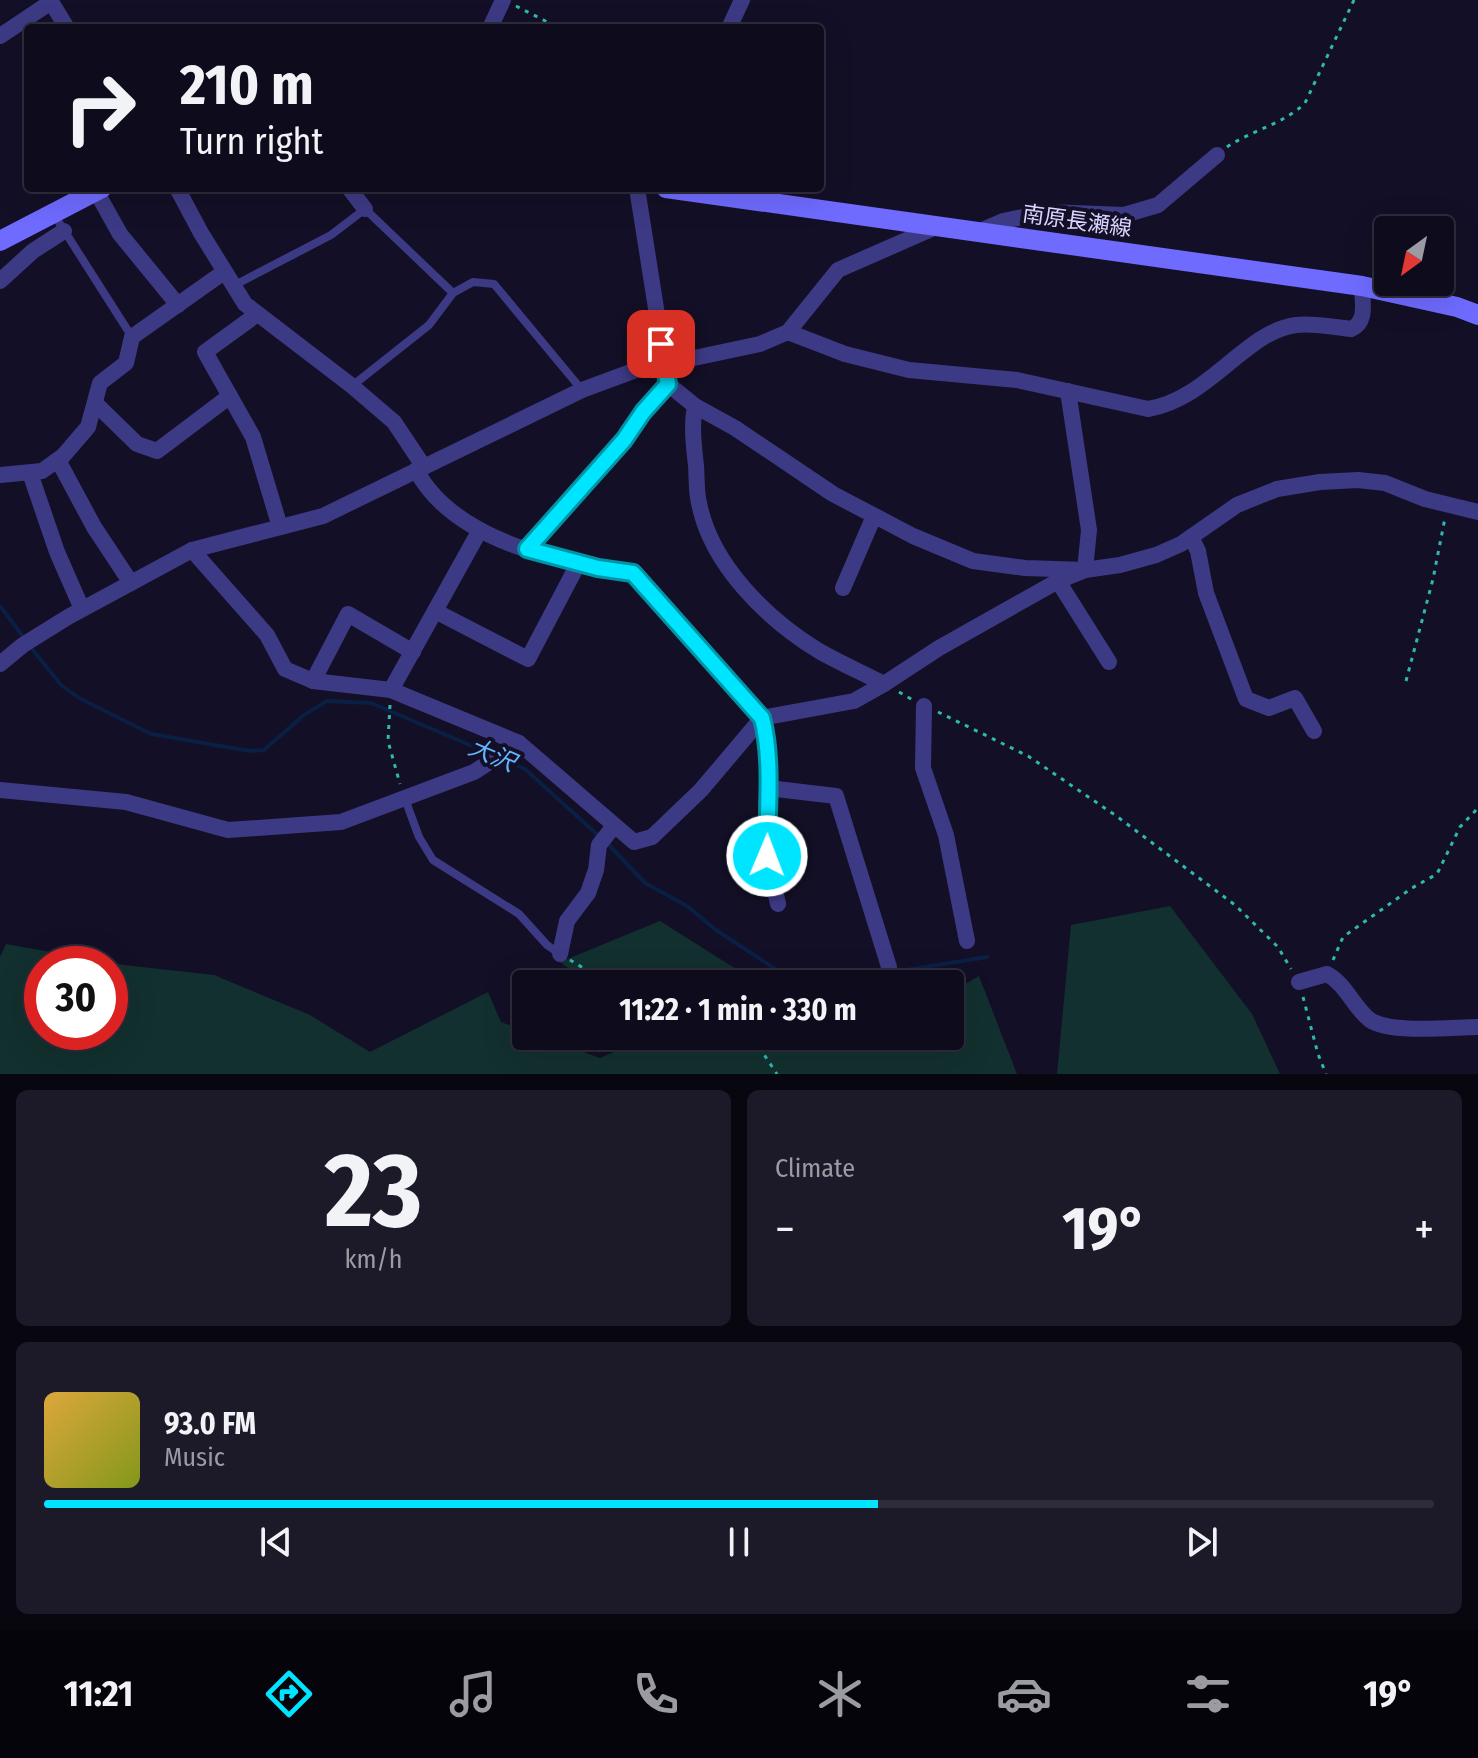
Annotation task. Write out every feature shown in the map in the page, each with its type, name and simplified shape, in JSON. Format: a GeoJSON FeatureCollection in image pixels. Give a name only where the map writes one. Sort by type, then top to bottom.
{"type":"FeatureCollection","features":[{"type":"Feature","properties":{"kind":"main road"},"geometry":{"type":"LineString","coordinates":[[0,241],[95,192]]}},
{"type":"Feature","properties":{"kind":"main road","name":"南原長瀬線"},"geometry":{"type":"LineString","coordinates":[[694,192],[1362,286],[1457,307],[1478,315]]}},
{"type":"Feature","properties":{"kind":"street"},"geometry":{"type":"LineString","coordinates":[[492,24],[503,0]]}},
{"type":"Feature","properties":{"kind":"street"},"geometry":{"type":"LineString","coordinates":[[731,24],[742,0]]}},
{"type":"Feature","properties":{"kind":"street"},"geometry":{"type":"LineString","coordinates":[[0,36],[51,1],[65,24]]}},
{"type":"Feature","properties":{"kind":"street"},"geometry":{"type":"LineString","coordinates":[[980,231],[1003,221],[1048,212],[1124,215],[1158,205],[1217,155]]}},
{"type":"Feature","properties":{"kind":"street"},"geometry":{"type":"LineString","coordinates":[[100,192],[120,234],[178,305]]}},
{"type":"Feature","properties":{"kind":"street"},"geometry":{"type":"LineString","coordinates":[[179,192],[245,304],[394,422],[420,469],[453,513],[480,530],[527,549],[578,564],[633,573],[762,718],[768,788],[767,856],[778,904]]}},
{"type":"Feature","properties":{"kind":"street"},"geometry":{"type":"LineString","coordinates":[[352,192],[365,209]]}},
{"type":"Feature","properties":{"kind":"street"},"geometry":{"type":"LineString","coordinates":[[638,192],[668,384],[695,406],[735,428],[833,494],[913,536],[973,561],[1025,568],[1085,570],[1120,565],[1156,555],[1191,537],[1237,505],[1277,489],[1320,482],[1358,480],[1385,483],[1425,499],[1478,512]]}},
{"type":"Feature","properties":{"kind":"street"},"geometry":{"type":"LineString","coordinates":[[0,664],[23,645],[82,609],[192,550],[323,516],[582,390],[663,360],[680,361],[760,344],[788,332],[838,270],[936,227]]}},
{"type":"Feature","properties":{"kind":"street"},"geometry":{"type":"LineString","coordinates":[[0,281],[33,251],[64,231]]}},
{"type":"Feature","properties":{"kind":"street"},"geometry":{"type":"LineString","coordinates":[[0,475],[42,471],[58,460],[88,427],[100,383],[126,363],[132,337],[178,305],[229,279]]}},
{"type":"Feature","properties":{"kind":"street"},"geometry":{"type":"LineString","coordinates":[[788,332],[845,354],[909,370],[939,375],[981,375],[1148,409],[1164,406],[1198,389],[1269,335],[1296,325],[1351,329],[1358,326],[1363,316],[1362,286]]}},
{"type":"Feature","properties":{"kind":"street"},"geometry":{"type":"LineString","coordinates":[[256,315],[205,352],[253,437],[280,527]]}},
{"type":"Feature","properties":{"kind":"street"},"geometry":{"type":"LineString","coordinates":[[1068,391],[1089,530],[1085,570]]}},
{"type":"Feature","properties":{"kind":"street"},"geometry":{"type":"LineString","coordinates":[[95,403],[137,444],[157,451],[230,396]]}},
{"type":"Feature","properties":{"kind":"street"},"geometry":{"type":"LineString","coordinates":[[695,406],[692,423],[699,503],[710,535],[725,564],[786,629],[820,651],[884,684]]}},
{"type":"Feature","properties":{"kind":"street"},"geometry":{"type":"LineString","coordinates":[[58,460],[94,527],[131,583]]}},
{"type":"Feature","properties":{"kind":"street"},"geometry":{"type":"LineString","coordinates":[[30,473],[57,552],[82,609]]}},
{"type":"Feature","properties":{"kind":"street"},"geometry":{"type":"LineString","coordinates":[[843,588],[874,516]]}},
{"type":"Feature","properties":{"kind":"street"},"geometry":{"type":"LineString","coordinates":[[391,690],[480,530]]}},
{"type":"Feature","properties":{"kind":"street"},"geometry":{"type":"LineString","coordinates":[[1191,537],[1198,551],[1206,593],[1246,699],[1269,708],[1295,698],[1314,731]]}},
{"type":"Feature","properties":{"kind":"street"},"geometry":{"type":"LineString","coordinates":[[192,550],[267,635],[285,669],[313,681],[391,690],[519,743],[634,842],[652,837],[701,790],[762,718],[854,701],[920,658],[1058,581],[1085,570]]}},
{"type":"Feature","properties":{"kind":"street"},"geometry":{"type":"LineString","coordinates":[[435,611],[528,659],[578,564]]}},
{"type":"Feature","properties":{"kind":"street"},"geometry":{"type":"LineString","coordinates":[[1058,581],[1109,662]]}},
{"type":"Feature","properties":{"kind":"street"},"geometry":{"type":"LineString","coordinates":[[313,681],[348,614],[413,652]]}},
{"type":"Feature","properties":{"kind":"street"},"geometry":{"type":"LineString","coordinates":[[924,706],[923,768],[946,835],[967,941]]}},
{"type":"Feature","properties":{"kind":"street"},"geometry":{"type":"LineString","coordinates":[[0,790],[126,802],[228,830],[341,822],[474,772],[519,743]]}},
{"type":"Feature","properties":{"kind":"street"},"geometry":{"type":"LineString","coordinates":[[768,788],[836,796],[889,967]]}},
{"type":"Feature","properties":{"kind":"street"},"geometry":{"type":"LineString","coordinates":[[560,954],[567,921],[588,893],[596,870],[599,845],[614,826]]}},
{"type":"Feature","properties":{"kind":"street"},"geometry":{"type":"LineString","coordinates":[[1299,982],[1327,974],[1338,980],[1368,1018],[1384,1027],[1478,1027]]}},
{"type":"Feature","properties":{"kind":"lane"},"geometry":{"type":"LineString","coordinates":[[229,279],[331,235],[365,209],[453,293]]}},
{"type":"Feature","properties":{"kind":"lane"},"geometry":{"type":"LineString","coordinates":[[53,212],[132,337]]}},
{"type":"Feature","properties":{"kind":"lane"},"geometry":{"type":"LineString","coordinates":[[352,386],[429,325],[453,293],[473,282],[494,284],[582,390]]}},
{"type":"Feature","properties":{"kind":"lane"},"geometry":{"type":"LineString","coordinates":[[527,549],[624,440],[668,384]]}},
{"type":"Feature","properties":{"kind":"lane"},"geometry":{"type":"LineString","coordinates":[[405,799],[419,837],[433,860],[519,914],[547,945],[560,954]]}},
{"type":"Feature","properties":{"kind":"path"},"geometry":{"type":"LineString","coordinates":[[503,0],[551,24]]}},
{"type":"Feature","properties":{"kind":"path"},"geometry":{"type":"LineString","coordinates":[[1217,155],[1240,138],[1295,114],[1305,103],[1354,0]]}},
{"type":"Feature","properties":{"kind":"path"},"geometry":{"type":"LineString","coordinates":[[1406,681],[1433,579],[1448,504]]}},
{"type":"Feature","properties":{"kind":"path"},"geometry":{"type":"LineString","coordinates":[[884,684],[1028,756],[1115,815],[1235,905],[1278,947],[1299,982],[1326,1074]]}},
{"type":"Feature","properties":{"kind":"path"},"geometry":{"type":"LineString","coordinates":[[391,690],[388,741],[405,799]]}},
{"type":"Feature","properties":{"kind":"path"},"geometry":{"type":"LineString","coordinates":[[1327,974],[1343,937],[1437,874],[1460,827],[1478,808]]}},
{"type":"Feature","properties":{"kind":"path"},"geometry":{"type":"LineString","coordinates":[[560,954],[587,970]]}},
{"type":"Feature","properties":{"kind":"path"},"geometry":{"type":"LineString","coordinates":[[761,1050],[777,1074]]}},
{"type":"Feature","properties":{"kind":"green space"},"geometry":{"type":"Polygon","coordinates":[[[1170,906],[1252,1014],[1280,1074],[1057,1074],[1071,925],[1170,906]]]}},
{"type":"Feature","properties":{"kind":"green space"},"geometry":{"type":"Polygon","coordinates":[[[660,921],[738,970],[571,970],[560,962],[660,921]]]}},
{"type":"Feature","properties":{"kind":"green space"},"geometry":{"type":"Polygon","coordinates":[[[6,944],[24,947],[24,1050],[128,1050],[128,965],[214,975],[310,1015],[370,1052],[488,992],[501,1022],[512,1026],[512,1050],[578,1050],[600,1058],[619,1050],[964,1050],[964,985],[979,976],[1017,1074],[0,1074],[0,957],[6,944]]]}},
{"type":"Feature","properties":{"kind":"waterway","name":"大沢"},"geometry":{"type":"LineString","coordinates":[[0,606],[24,638]]}},
{"type":"Feature","properties":{"kind":"waterway","name":"大沢"},"geometry":{"type":"LineString","coordinates":[[29,645],[61,685],[79,698],[151,734],[250,751],[264,750],[304,715],[327,701],[371,703],[491,754]]}},
{"type":"Feature","properties":{"kind":"waterway","name":"大沢"},"geometry":{"type":"LineString","coordinates":[[503,759],[525,769],[601,838]]}},
{"type":"Feature","properties":{"kind":"waterway","name":"大沢"},"geometry":{"type":"LineString","coordinates":[[608,844],[645,883],[687,906],[716,930],[780,972],[813,980],[869,976],[987,957]]}},
{"type":"Feature","properties":{"kind":"route"},"geometry":{"type":"LineString","coordinates":[[661,344],[668,384],[624,440],[527,549],[540,555],[633,573],[762,718],[768,788],[767,856]]}}]}
